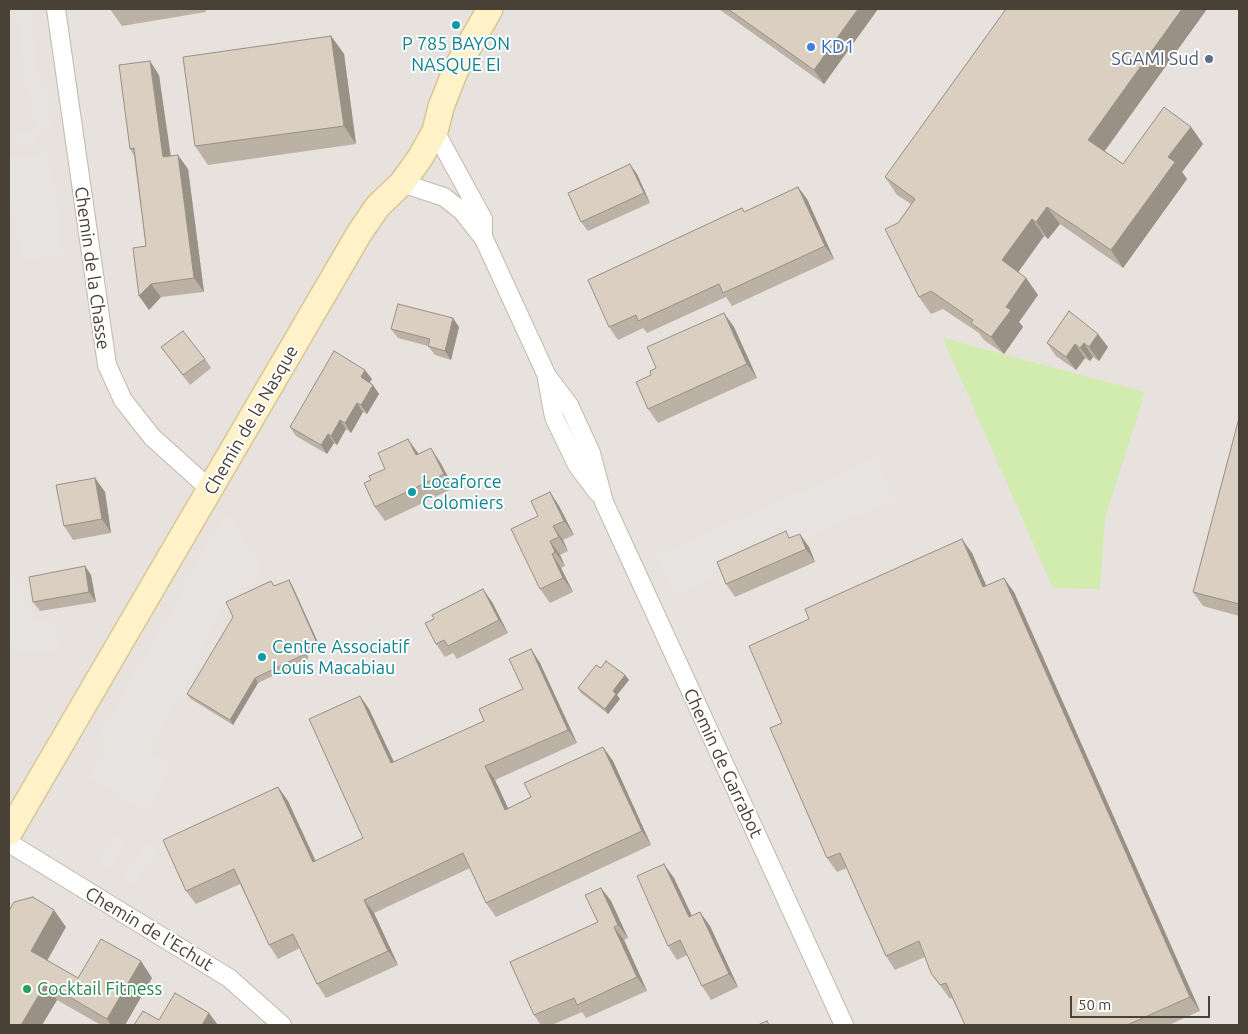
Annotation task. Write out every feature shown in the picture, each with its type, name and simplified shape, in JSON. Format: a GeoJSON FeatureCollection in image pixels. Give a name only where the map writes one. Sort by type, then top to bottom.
{"type":"FeatureCollection","features":[{"type":"Feature","properties":{"kind":"street","name":"Chemin de la Chasse"},"geometry":{"type":"LineString","coordinates":[[56,9],[107,365],[123,400],[152,437],[202,482],[212,487]]}},
{"type":"Feature","properties":{"kind":"street","name":"Chemin de la Nasque"},"geometry":{"type":"LineString","coordinates":[[9,833],[360,232],[378,206],[402,183],[420,158],[435,131],[441,108],[456,69],[490,9]]}},
{"type":"Feature","properties":{"kind":"street","name":"Chemin de Garrabot"},"geometry":{"type":"LineString","coordinates":[[435,131],[483,220],[484,239]]}},
{"type":"Feature","properties":{"kind":"street","name":"Chemin de Garrabot"},"geometry":{"type":"LineString","coordinates":[[402,183],[444,197],[462,210],[484,239],[546,376],[569,405],[591,453],[604,502],[844,1025]]}},
{"type":"Feature","properties":{"kind":"street","name":"Chemin de l'Echut"},"geometry":{"type":"LineString","coordinates":[[9,843],[230,978],[282,1025]]}},
{"type":"Feature","properties":{"kind":"shaded area"},"geometry":{"type":"Polygon","coordinates":[[[9,9],[1239,9],[1239,1025],[9,1025],[9,9]]]}},
{"type":"Feature","properties":{"kind":"shaded area"},"geometry":{"type":"Polygon","coordinates":[[[15,9],[30,9],[40,85],[46,85],[52,128],[36,130],[37,144],[16,146],[15,132],[35,129],[29,88],[26,88],[15,9]]]}},
{"type":"Feature","properties":{"kind":"shaded area"},"geometry":{"type":"Polygon","coordinates":[[[48,152],[59,211],[63,257],[20,259],[11,197],[9,198],[9,157],[48,152]]]}},
{"type":"Feature","properties":{"kind":"shaded area"},"geometry":{"type":"Polygon","coordinates":[[[876,458],[894,500],[674,596],[656,555],[876,458]]]}},
{"type":"Feature","properties":{"kind":"shaded area"},"geometry":{"type":"Polygon","coordinates":[[[225,514],[235,520],[253,556],[264,563],[257,579],[222,605],[218,621],[197,657],[202,660],[149,750],[173,765],[146,812],[88,778],[108,744],[97,737],[185,587],[182,585],[225,514]]]}},
{"type":"Feature","properties":{"kind":"shaded area"},"geometry":{"type":"Polygon","coordinates":[[[9,576],[31,590],[21,600],[36,619],[49,617],[53,623],[58,638],[59,654],[30,652],[15,655],[9,636],[9,576]]]}},
{"type":"Feature","properties":{"kind":"shaded area"},"geometry":{"type":"Polygon","coordinates":[[[116,833],[128,840],[109,871],[97,864],[116,833]]]}},
{"type":"Feature","properties":{"kind":"shaded area"},"geometry":{"type":"Polygon","coordinates":[[[146,841],[158,848],[135,886],[123,879],[146,841]]]}},
{"type":"Feature","properties":{"kind":"green space"},"geometry":{"type":"Polygon","coordinates":[[[943,338],[1145,392],[1105,518],[1100,589],[1053,588],[943,338]]]}},
{"type":"Feature","properties":{"kind":"building","name":"KD1"},"geometry":{"type":"Polygon","coordinates":[[[728,9],[858,9],[814,70],[728,9]]]}},
{"type":"Feature","properties":{"kind":"building"},"geometry":{"type":"Polygon","coordinates":[[[1006,9],[1182,9],[1088,140],[1123,164],[1164,107],[1191,127],[1168,157],[1175,162],[1111,250],[1047,207],[1036,222],[1032,219],[1002,260],[1026,278],[1006,307],[1011,310],[991,337],[971,323],[973,320],[931,291],[919,297],[885,229],[898,223],[915,199],[885,177],[1006,9]]]}},
{"type":"Feature","properties":{"kind":"building"},"geometry":{"type":"Polygon","coordinates":[[[331,36],[344,126],[195,146],[183,57],[331,36]]]}},
{"type":"Feature","properties":{"kind":"building"},"geometry":{"type":"Polygon","coordinates":[[[150,61],[163,157],[178,155],[194,278],[151,284],[139,296],[133,248],[146,246],[134,148],[130,149],[119,65],[150,61]]]}},
{"type":"Feature","properties":{"kind":"building"},"geometry":{"type":"Polygon","coordinates":[[[630,164],[644,193],[581,222],[568,193],[630,164]]]}},
{"type":"Feature","properties":{"kind":"building"},"geometry":{"type":"Polygon","coordinates":[[[798,187],[825,246],[723,293],[719,284],[638,321],[636,315],[609,327],[588,280],[742,208],[744,212],[798,187]]]}},
{"type":"Feature","properties":{"kind":"building"},"geometry":{"type":"Polygon","coordinates":[[[398,304],[453,318],[445,351],[428,346],[430,339],[391,329],[398,304]]]}},
{"type":"Feature","properties":{"kind":"building"},"geometry":{"type":"Polygon","coordinates":[[[1069,311],[1098,334],[1089,347],[1084,343],[1080,348],[1075,344],[1066,357],[1047,343],[1069,311]]]}},
{"type":"Feature","properties":{"kind":"building"},"geometry":{"type":"Polygon","coordinates":[[[724,313],[747,364],[648,409],[636,382],[651,375],[650,371],[656,368],[647,347],[724,313]]]}},
{"type":"Feature","properties":{"kind":"building"},"geometry":{"type":"Polygon","coordinates":[[[183,331],[205,359],[183,375],[161,347],[183,331]]]}},
{"type":"Feature","properties":{"kind":"building"},"geometry":{"type":"Polygon","coordinates":[[[334,351],[365,370],[361,377],[373,385],[361,405],[357,403],[345,423],[340,420],[331,436],[328,434],[321,445],[290,427],[334,351]]]}},
{"type":"Feature","properties":{"kind":"building"},"geometry":{"type":"Polygon","coordinates":[[[1239,418],[1239,604],[1193,592],[1239,418]]]}},
{"type":"Feature","properties":{"kind":"building"},"geometry":{"type":"Polygon","coordinates":[[[408,439],[416,455],[431,448],[444,474],[375,507],[364,483],[371,480],[369,476],[385,469],[378,453],[408,439]]]}},
{"type":"Feature","properties":{"kind":"building"},"geometry":{"type":"Polygon","coordinates":[[[95,478],[102,519],[64,526],[56,485],[95,478]]]}},
{"type":"Feature","properties":{"kind":"building"},"geometry":{"type":"Polygon","coordinates":[[[550,492],[564,521],[553,526],[559,537],[550,541],[555,552],[552,554],[563,578],[540,589],[511,529],[538,516],[531,501],[550,492]]]}},
{"type":"Feature","properties":{"kind":"building"},"geometry":{"type":"Polygon","coordinates":[[[786,531],[789,538],[800,534],[806,549],[726,584],[717,562],[786,531]]]}},
{"type":"Feature","properties":{"kind":"building"},"geometry":{"type":"Polygon","coordinates":[[[962,539],[983,587],[1004,578],[1190,997],[1127,1025],[965,1025],[946,983],[940,985],[931,973],[919,941],[886,956],[840,853],[827,858],[770,728],[782,723],[749,646],[809,619],[805,609],[962,539]]]}},
{"type":"Feature","properties":{"kind":"building"},"geometry":{"type":"Polygon","coordinates":[[[85,566],[89,592],[33,602],[29,577],[85,566]]]}},
{"type":"Feature","properties":{"kind":"building","name":"Centre Associatif Louis Macabiau"},"geometry":{"type":"Polygon","coordinates":[[[289,580],[317,643],[303,649],[305,654],[255,678],[230,720],[187,694],[233,617],[226,602],[271,581],[274,586],[289,580]]]}},
{"type":"Feature","properties":{"kind":"building"},"geometry":{"type":"Polygon","coordinates":[[[483,589],[499,620],[448,646],[444,640],[436,644],[425,623],[434,619],[432,615],[483,589]]]}},
{"type":"Feature","properties":{"kind":"building"},"geometry":{"type":"Polygon","coordinates":[[[531,649],[568,730],[485,766],[505,810],[531,797],[524,783],[603,747],[642,831],[486,903],[463,853],[364,900],[388,951],[317,984],[293,934],[269,945],[234,869],[186,891],[163,840],[278,787],[313,862],[363,838],[309,719],[360,696],[391,763],[484,721],[479,709],[523,689],[509,659],[531,649]]]}},
{"type":"Feature","properties":{"kind":"building"},"geometry":{"type":"Polygon","coordinates":[[[606,661],[625,675],[613,691],[616,694],[605,709],[578,688],[596,665],[601,668],[606,661]]]}},
{"type":"Feature","properties":{"kind":"building"},"geometry":{"type":"Polygon","coordinates":[[[664,864],[689,917],[700,912],[729,974],[702,986],[680,940],[668,946],[637,876],[664,864]]]}},
{"type":"Feature","properties":{"kind":"building"},"geometry":{"type":"Polygon","coordinates":[[[601,888],[618,925],[614,927],[637,977],[577,1005],[574,998],[534,1015],[510,962],[598,922],[585,895],[601,888]]]}},
{"type":"Feature","properties":{"kind":"building"},"geometry":{"type":"Polygon","coordinates":[[[33,897],[54,910],[31,951],[78,978],[101,939],[141,961],[107,1019],[46,983],[21,1025],[9,1025],[9,911],[14,902],[33,897]]]}},
{"type":"Feature","properties":{"kind":"building"},"geometry":{"type":"Polygon","coordinates":[[[175,993],[209,1013],[202,1025],[134,1025],[143,1011],[159,1020],[175,993]]]}},
{"type":"Feature","properties":{"kind":"building"},"geometry":{"type":"Polygon","coordinates":[[[767,1021],[769,1025],[758,1025],[767,1021]]]}},
{"type":"Feature","properties":{"kind":"place","name":"P 785 BAYON NASQUE EI"},"geometry":{"type":"Point","coordinates":[456,25]}},
{"type":"Feature","properties":{"kind":"place","name":"KD1"},"geometry":{"type":"Point","coordinates":[811,47]}},
{"type":"Feature","properties":{"kind":"place","name":"SGAMI Sud"},"geometry":{"type":"Point","coordinates":[1209,59]}},
{"type":"Feature","properties":{"kind":"place","name":"Locaforce Colomiers"},"geometry":{"type":"Point","coordinates":[412,492]}},
{"type":"Feature","properties":{"kind":"place","name":"Centre Associatif Louis Macabiau"},"geometry":{"type":"Point","coordinates":[262,657]}},
{"type":"Feature","properties":{"kind":"place","name":"Cocktail Fitness"},"geometry":{"type":"Point","coordinates":[27,989]}}]}
